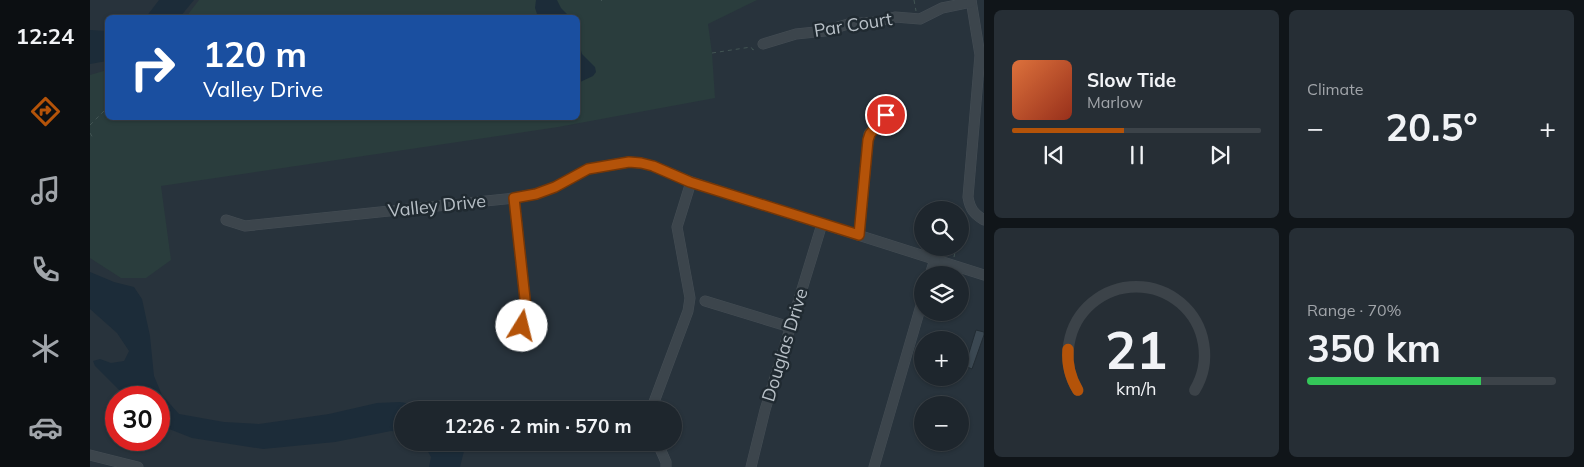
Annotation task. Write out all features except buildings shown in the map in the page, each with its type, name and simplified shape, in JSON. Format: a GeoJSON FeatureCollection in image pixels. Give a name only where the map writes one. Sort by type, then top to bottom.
{"type":"FeatureCollection","features":[{"type":"Feature","properties":{"kind":"street","name":"Par Court"},"geometry":{"type":"LineString","coordinates":[[763,44],[796,34],[825,31],[848,24],[876,22],[895,17],[920,19],[942,8],[971,1]]}},
{"type":"Feature","properties":{"kind":"street"},"geometry":{"type":"LineString","coordinates":[[971,1],[980,55],[968,197],[971,209],[984,220]]}},
{"type":"Feature","properties":{"kind":"street"},"geometry":{"type":"LineString","coordinates":[[859,235],[868,140],[870,134],[886,115]]}},
{"type":"Feature","properties":{"kind":"street","name":"Valley Drive"},"geometry":{"type":"LineString","coordinates":[[226,220],[245,226],[514,198],[536,194],[555,187],[588,169],[629,162],[653,166],[690,182],[984,275]]}},
{"type":"Feature","properties":{"kind":"street"},"geometry":{"type":"LineString","coordinates":[[655,401],[688,311],[690,298],[677,227],[690,182]]}},
{"type":"Feature","properties":{"kind":"street"},"geometry":{"type":"LineString","coordinates":[[514,198],[526,308],[522,326]]}},
{"type":"Feature","properties":{"kind":"street","name":"Douglas Drive"},"geometry":{"type":"LineString","coordinates":[[751,467],[765,410],[822,224]]}},
{"type":"Feature","properties":{"kind":"street"},"geometry":{"type":"LineString","coordinates":[[933,266],[935,259]]}},
{"type":"Feature","properties":{"kind":"street"},"geometry":{"type":"LineString","coordinates":[[705,301],[790,327]]}},
{"type":"Feature","properties":{"kind":"street"},"geometry":{"type":"LineString","coordinates":[[874,467],[916,321]]}},
{"type":"Feature","properties":{"kind":"street"},"geometry":{"type":"LineString","coordinates":[[661,451],[666,467]]}},
{"type":"Feature","properties":{"kind":"street"},"geometry":{"type":"LineString","coordinates":[[90,455],[118,464],[138,467]]}},
{"type":"Feature","properties":{"kind":"path"},"geometry":{"type":"LineString","coordinates":[[712,53],[752,47],[753,50],[763,44]]}},
{"type":"Feature","properties":{"kind":"path"},"geometry":{"type":"LineString","coordinates":[[90,125],[105,110]]}},
{"type":"Feature","properties":{"kind":"path"},"geometry":{"type":"LineString","coordinates":[[90,134],[92,138]]}},
{"type":"Feature","properties":{"kind":"shaded area"},"geometry":{"type":"Polygon","coordinates":[[[199,0],[757,0],[708,24],[715,98],[558,127],[161,186],[171,260],[146,278],[121,278],[90,258],[90,75],[105,71],[105,120],[580,120],[580,15],[188,15],[199,0]]]}},
{"type":"Feature","properties":{"kind":"water"},"geometry":{"type":"Polygon","coordinates":[[[159,0],[194,0],[182,15],[148,15],[159,0]]]}},
{"type":"Feature","properties":{"kind":"water"},"geometry":{"type":"Polygon","coordinates":[[[536,0],[557,0],[561,8],[568,15],[537,15],[535,8],[536,0]]]}},
{"type":"Feature","properties":{"kind":"water"},"geometry":{"type":"Polygon","coordinates":[[[90,30],[105,31],[105,61],[90,64],[90,30]]]}},
{"type":"Feature","properties":{"kind":"water"},"geometry":{"type":"Polygon","coordinates":[[[580,47],[582,54],[595,67],[596,72],[593,76],[580,82],[580,47]]]}},
{"type":"Feature","properties":{"kind":"water"},"geometry":{"type":"Polygon","coordinates":[[[90,272],[114,282],[134,287],[142,299],[150,336],[154,376],[158,386],[115,386],[95,366],[93,361],[100,359],[111,363],[124,361],[129,351],[117,333],[90,309],[90,272]]]}},
{"type":"Feature","properties":{"kind":"water"},"geometry":{"type":"Polygon","coordinates":[[[394,402],[394,431],[335,442],[263,449],[192,438],[170,429],[170,404],[179,414],[224,422],[259,424],[329,414],[377,403],[394,402]]]}},
{"type":"Feature","properties":{"kind":"water"},"geometry":{"type":"Polygon","coordinates":[[[428,451],[464,451],[460,467],[429,467],[431,457],[428,451]]]}},
{"type":"Feature","properties":{"kind":"route"},"geometry":{"type":"LineString","coordinates":[[522,326],[526,308],[514,198],[536,194],[555,187],[588,169],[629,162],[641,163],[653,166],[690,182],[859,235],[868,140],[870,134],[886,115]]}}]}
